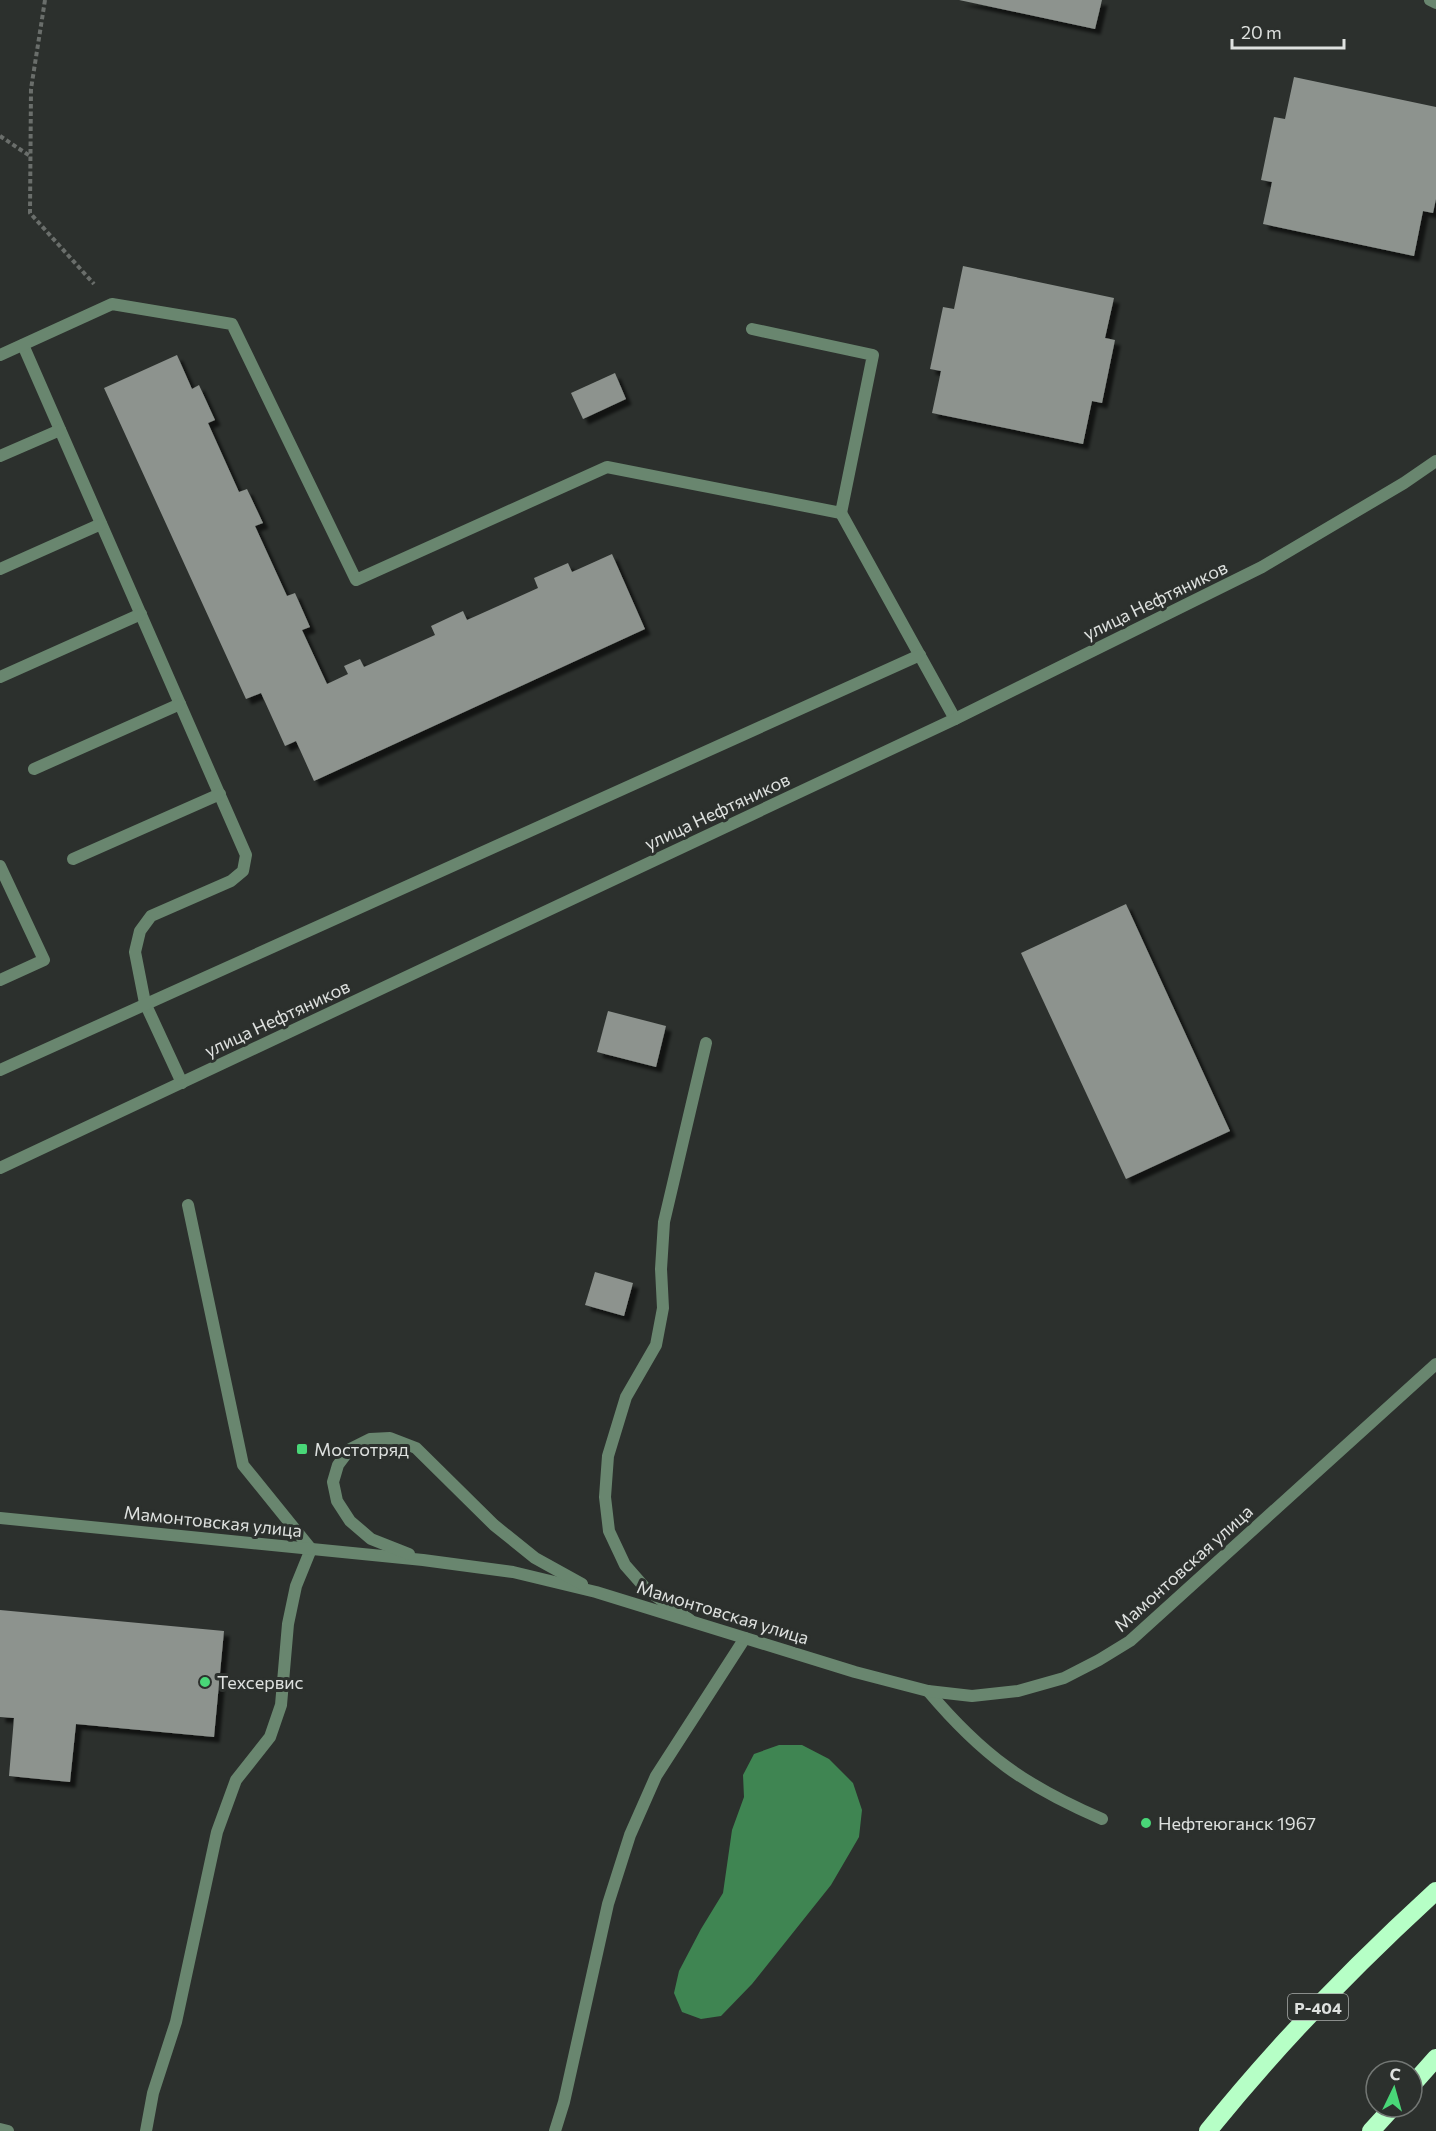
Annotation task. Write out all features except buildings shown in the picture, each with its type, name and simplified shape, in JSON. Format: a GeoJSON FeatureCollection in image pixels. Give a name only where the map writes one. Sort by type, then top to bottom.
{"type":"FeatureCollection","features":[{"type":"Feature","properties":{"kind":"highway","name":"Р-404"},"geometry":{"type":"LineString","coordinates":[[1208,2131],[1237,2095],[1373,1948],[1436,1890]]}},
{"type":"Feature","properties":{"kind":"highway"},"geometry":{"type":"LineString","coordinates":[[1424,2072],[1436,2058]]}},
{"type":"Feature","properties":{"kind":"highway"},"geometry":{"type":"LineString","coordinates":[[1371,2131],[1382,2119]]}},
{"type":"Feature","properties":{"kind":"street"},"geometry":{"type":"LineString","coordinates":[[1430,0],[1436,3]]}},
{"type":"Feature","properties":{"kind":"street"},"geometry":{"type":"LineString","coordinates":[[0,355],[112,304],[232,324],[356,580],[607,467],[841,513]]}},
{"type":"Feature","properties":{"kind":"street"},"geometry":{"type":"LineString","coordinates":[[752,329],[873,354],[841,513],[955,719]]}},
{"type":"Feature","properties":{"kind":"street"},"geometry":{"type":"LineString","coordinates":[[23,345],[246,855],[243,870],[231,881],[151,916],[140,931],[135,952],[145,1003],[182,1083]]}},
{"type":"Feature","properties":{"kind":"street"},"geometry":{"type":"LineString","coordinates":[[0,456],[60,430]]}},
{"type":"Feature","properties":{"kind":"street","name":"улица Нефтяников"},"geometry":{"type":"LineString","coordinates":[[0,1168],[955,719],[1262,567],[1404,483],[1436,460]]}},
{"type":"Feature","properties":{"kind":"street"},"geometry":{"type":"LineString","coordinates":[[0,569],[102,524]]}},
{"type":"Feature","properties":{"kind":"street"},"geometry":{"type":"LineString","coordinates":[[0,677],[141,614]]}},
{"type":"Feature","properties":{"kind":"street"},"geometry":{"type":"LineString","coordinates":[[0,1070],[920,655]]}},
{"type":"Feature","properties":{"kind":"street"},"geometry":{"type":"LineString","coordinates":[[34,769],[180,704]]}},
{"type":"Feature","properties":{"kind":"street"},"geometry":{"type":"LineString","coordinates":[[73,859],[220,794]]}},
{"type":"Feature","properties":{"kind":"street"},"geometry":{"type":"LineString","coordinates":[[0,866],[44,960],[0,981]]}},
{"type":"Feature","properties":{"kind":"street"},"geometry":{"type":"LineString","coordinates":[[691,1620],[647,1590],[625,1566],[609,1532],[605,1497],[608,1456],[626,1397],[656,1345],[663,1308],[661,1269],[664,1222],[706,1043]]}},
{"type":"Feature","properties":{"kind":"street"},"geometry":{"type":"LineString","coordinates":[[146,2131],[153,2093],[176,2022],[217,1832],[236,1780],[270,1737],[281,1705],[288,1624],[296,1586],[311,1549],[243,1465],[189,1205]]}},
{"type":"Feature","properties":{"kind":"street","name":"Мамонтовская улица"},"geometry":{"type":"LineString","coordinates":[[0,1518],[423,1560],[513,1572],[596,1592],[855,1672],[928,1690],[972,1696],[1017,1692],[1064,1678],[1130,1641],[1436,1364]]}},
{"type":"Feature","properties":{"kind":"street","name":"Мамонтовская улица"},"geometry":{"type":"LineString","coordinates":[[423,1560],[371,1539],[350,1521],[338,1502],[333,1482],[339,1465],[350,1449],[370,1439],[390,1438],[416,1448],[494,1525],[535,1558],[596,1592]]}},
{"type":"Feature","properties":{"kind":"street"},"geometry":{"type":"LineString","coordinates":[[555,2131],[564,2102],[608,1904],[630,1835],[656,1776],[746,1638]]}},
{"type":"Feature","properties":{"kind":"street"},"geometry":{"type":"LineString","coordinates":[[928,1690],[964,1732],[988,1754],[1023,1780],[1062,1802],[1102,1819]]}},
{"type":"Feature","properties":{"kind":"street"},"geometry":{"type":"LineString","coordinates":[[0,2129],[8,2131]]}},
{"type":"Feature","properties":{"kind":"path"},"geometry":{"type":"LineString","coordinates":[[45,0],[31,89],[30,213],[112,304]]}},
{"type":"Feature","properties":{"kind":"path"},"geometry":{"type":"LineString","coordinates":[[0,136],[30,156]]}},
{"type":"Feature","properties":{"kind":"shaded area"},"geometry":{"type":"Polygon","coordinates":[[[779,1745],[802,1745],[829,1759],[853,1783],[862,1810],[859,1837],[831,1885],[752,1984],[721,2016],[701,2019],[682,2012],[674,1993],[679,1971],[723,1893],[732,1830],[744,1797],[743,1775],[754,1754],[779,1745]]]}},
{"type":"Feature","properties":{"kind":"place","name":"Мостотряд"},"geometry":{"type":"Point","coordinates":[302,1449]}},
{"type":"Feature","properties":{"kind":"place","name":"Техсервис"},"geometry":{"type":"Point","coordinates":[205,1682]}},
{"type":"Feature","properties":{"kind":"place","name":"Нефтеюганск 1967"},"geometry":{"type":"Point","coordinates":[1146,1823]}}]}
